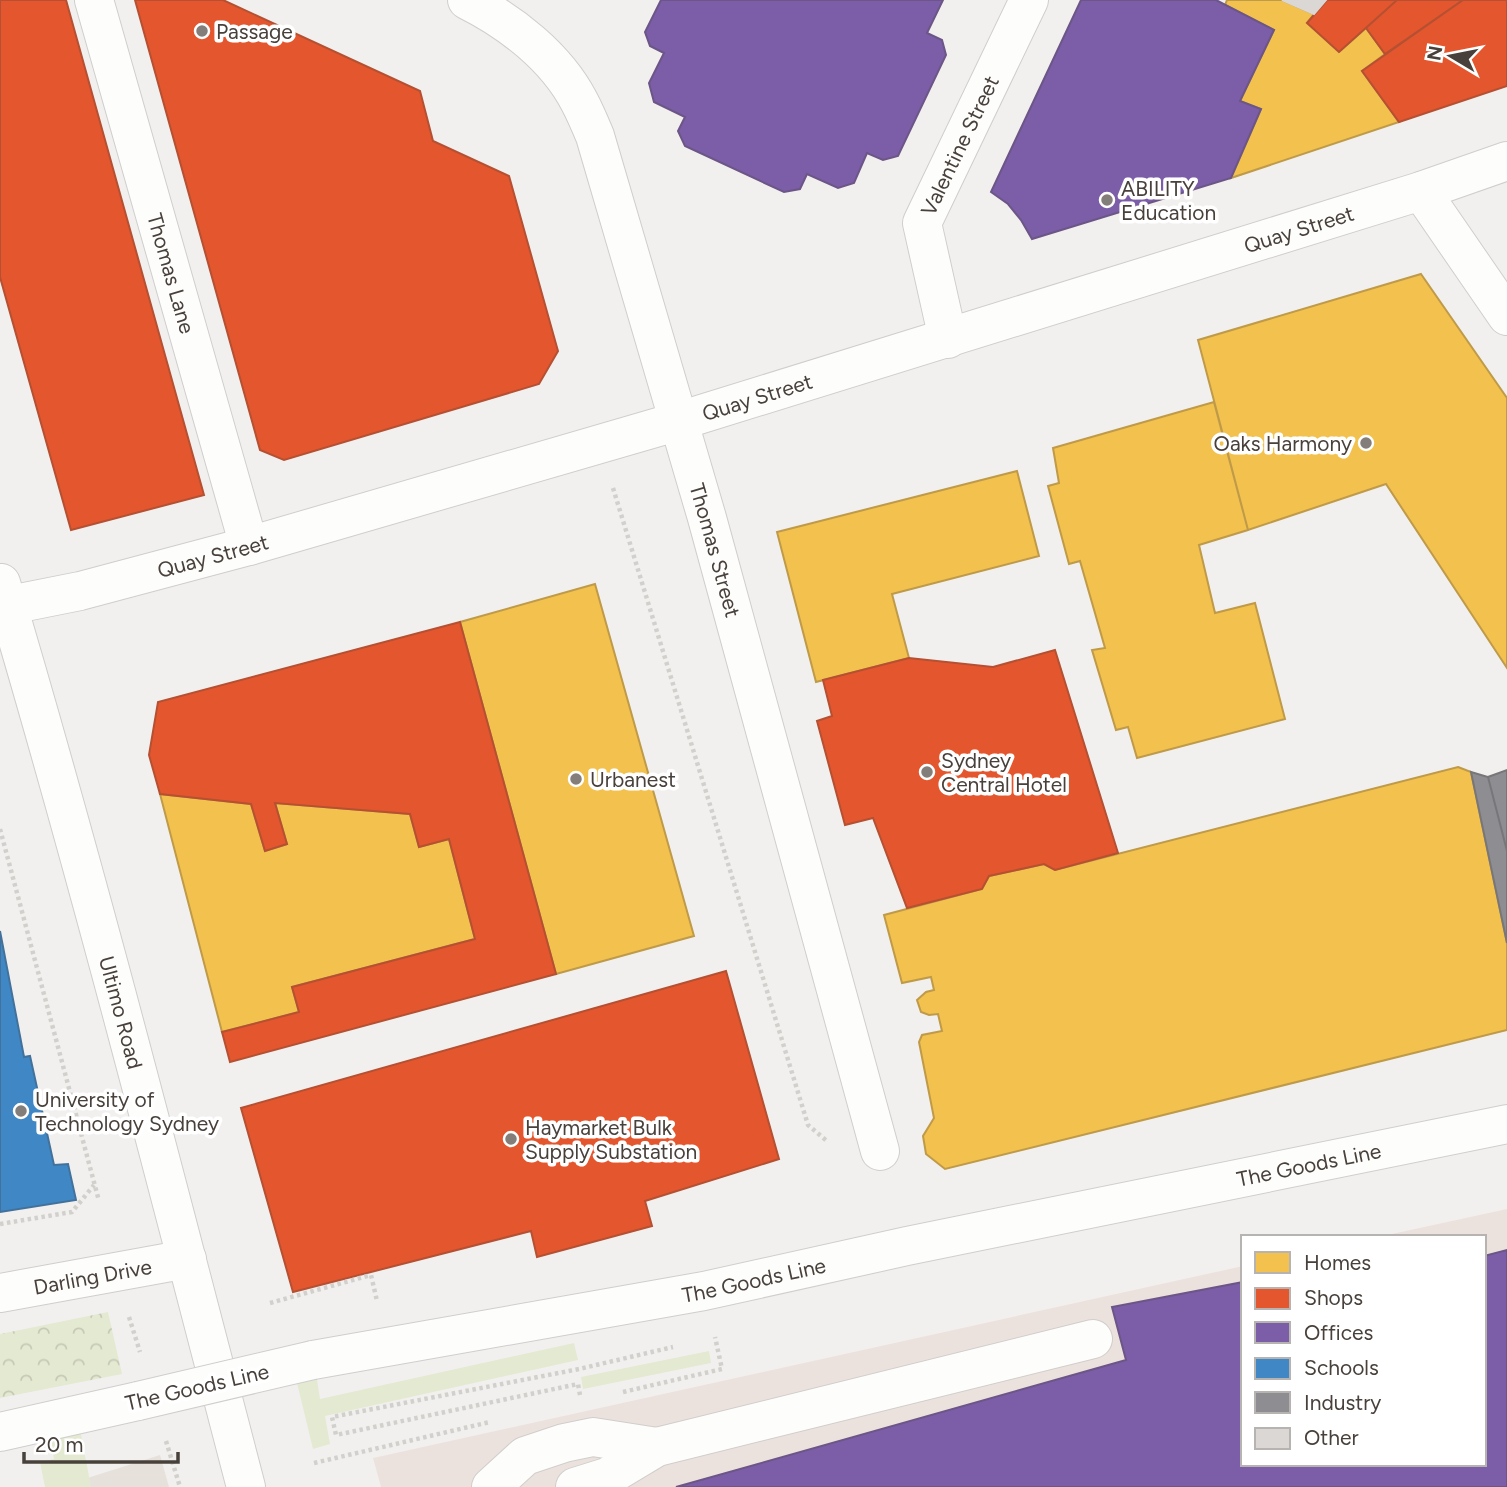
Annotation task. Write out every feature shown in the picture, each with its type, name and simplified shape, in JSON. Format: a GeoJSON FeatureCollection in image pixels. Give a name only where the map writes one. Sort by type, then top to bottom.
{"type":"FeatureCollection","features":[{"type":"Feature","properties":{"kind":"street","name":"Thomas Lane"},"geometry":{"type":"LineString","coordinates":[[94,0],[249,546]]}},
{"type":"Feature","properties":{"kind":"street","name":"Thomas Street"},"geometry":{"type":"LineString","coordinates":[[467,0],[509,26],[548,58],[578,99],[595,136],[679,421],[880,1150]]}},
{"type":"Feature","properties":{"kind":"street","name":"Valentine Street"},"geometry":{"type":"LineString","coordinates":[[948,339],[922,223],[1029,0]]}},
{"type":"Feature","properties":{"kind":"street","name":"Quay Street"},"geometry":{"type":"LineString","coordinates":[[3,598],[80,591],[249,546],[679,421],[948,339],[1421,191],[1507,161]]}},
{"type":"Feature","properties":{"kind":"street"},"geometry":{"type":"LineString","coordinates":[[1421,191],[1507,316]]}},
{"type":"Feature","properties":{"kind":"street","name":"Ultimo Road"},"geometry":{"type":"LineString","coordinates":[[3,598],[34,693],[246,1487]]}},
{"type":"Feature","properties":{"kind":"street","name":"The Goods Line"},"geometry":{"type":"LineString","coordinates":[[0,1432],[313,1360],[704,1291],[907,1246],[1507,1124]]}},
{"type":"Feature","properties":{"kind":"street","name":"Darling Drive"},"geometry":{"type":"LineString","coordinates":[[0,1293],[187,1259]]}},
{"type":"Feature","properties":{"kind":"street"},"geometry":{"type":"LineString","coordinates":[[575,1487],[607,1477],[657,1447],[1093,1339]]}},
{"type":"Feature","properties":{"kind":"street"},"geometry":{"type":"LineString","coordinates":[[491,1487],[525,1456],[564,1443],[593,1437],[657,1447]]}},
{"type":"Feature","properties":{"kind":"path"},"geometry":{"type":"LineString","coordinates":[[613,487],[808,1125],[834,1147]]}},
{"type":"Feature","properties":{"kind":"path"},"geometry":{"type":"LineString","coordinates":[[0,829],[99,1201]]}},
{"type":"Feature","properties":{"kind":"path"},"geometry":{"type":"LineString","coordinates":[[0,1224],[72,1212],[95,1184]]}},
{"type":"Feature","properties":{"kind":"path"},"geometry":{"type":"LineString","coordinates":[[270,1303],[367,1276]]}},
{"type":"Feature","properties":{"kind":"path"},"geometry":{"type":"LineString","coordinates":[[612,1394],[722,1369],[715,1335],[702,1339]]}},
{"type":"Feature","properties":{"kind":"path"},"geometry":{"type":"LineString","coordinates":[[581,1402],[578,1384],[336,1435],[332,1417],[579,1369],[676,1346]]}},
{"type":"Feature","properties":{"kind":"path"},"geometry":{"type":"LineString","coordinates":[[314,1463],[501,1420]]}},
{"type":"Feature","properties":{"kind":"shaded area"},"geometry":{"type":"Polygon","coordinates":[[[1507,1209],[1507,1487],[381,1487],[373,1458],[1241,1266],[1241,1466],[1486,1466],[1486,1235],[1387,1235],[1507,1209]]]}},
{"type":"Feature","properties":{"kind":"shaded area"},"geometry":{"type":"Polygon","coordinates":[[[160,1455],[169,1487],[59,1487],[160,1455]]]}},
{"type":"Feature","properties":{"kind":"green space"},"geometry":{"type":"Polygon","coordinates":[[[108,1312],[122,1374],[0,1398],[0,1334],[108,1312]]]}},
{"type":"Feature","properties":{"kind":"green space"},"geometry":{"type":"Polygon","coordinates":[[[574,1343],[578,1360],[325,1416],[330,1444],[313,1449],[296,1379],[316,1373],[320,1399],[574,1343]]]}},
{"type":"Feature","properties":{"kind":"green space"},"geometry":{"type":"Polygon","coordinates":[[[709,1351],[711,1363],[583,1389],[581,1377],[709,1351]]]}},
{"type":"Feature","properties":{"kind":"green space"},"geometry":{"type":"Polygon","coordinates":[[[80,1429],[91,1487],[45,1487],[40,1462],[54,1459],[49,1435],[80,1429]]]}},
{"type":"Feature","properties":{"kind":"building: Homes"},"geometry":{"type":"Polygon","coordinates":[[[1227,0],[1282,0],[1314,14],[1307,23],[1339,52],[1366,28],[1385,54],[1362,71],[1399,122],[1231,178],[1261,109],[1240,101],[1274,30],[1225,5],[1227,0]]]}},
{"type":"Feature","properties":{"kind":"building: Homes","name":"Oaks Harmony"},"geometry":{"type":"Polygon","coordinates":[[[1421,274],[1507,398],[1507,668],[1386,484],[1248,530],[1198,340],[1421,274]]]}},
{"type":"Feature","properties":{"kind":"building: Homes"},"geometry":{"type":"Polygon","coordinates":[[[1214,402],[1248,530],[1199,545],[1215,613],[1255,603],[1285,719],[1137,758],[1128,727],[1116,730],[1092,650],[1105,648],[1080,561],[1069,564],[1048,486],[1059,483],[1053,448],[1214,402]]]}},
{"type":"Feature","properties":{"kind":"building: Homes"},"geometry":{"type":"Polygon","coordinates":[[[1017,471],[1039,556],[892,594],[909,658],[816,682],[777,532],[1017,471]]]}},
{"type":"Feature","properties":{"kind":"building: Homes","name":"Urbanest"},"geometry":{"type":"Polygon","coordinates":[[[595,584],[694,936],[556,974],[460,622],[595,584]]]}},
{"type":"Feature","properties":{"kind":"building: Homes"},"geometry":{"type":"Polygon","coordinates":[[[1458,767],[1471,772],[1507,943],[1507,1030],[945,1169],[926,1154],[923,1136],[934,1118],[919,1042],[922,1035],[942,1031],[938,1014],[921,1012],[917,1000],[926,992],[934,990],[931,977],[902,983],[884,915],[982,889],[989,876],[1044,864],[1055,870],[1458,767]]]}},
{"type":"Feature","properties":{"kind":"building: Homes"},"geometry":{"type":"Polygon","coordinates":[[[160,794],[251,804],[265,851],[287,844],[275,803],[410,814],[419,847],[449,839],[475,939],[292,987],[299,1012],[222,1032],[160,794]]]}},
{"type":"Feature","properties":{"kind":"building: Shops"},"geometry":{"type":"Polygon","coordinates":[[[0,0],[66,0],[204,495],[71,530],[0,277],[0,0]]]}},
{"type":"Feature","properties":{"kind":"building: Shops"},"geometry":{"type":"Polygon","coordinates":[[[135,0],[223,0],[420,91],[433,141],[509,176],[558,351],[539,384],[284,460],[260,450],[135,0]]]}},
{"type":"Feature","properties":{"kind":"building: Shops"},"geometry":{"type":"Polygon","coordinates":[[[1327,0],[1397,0],[1339,52],[1307,23],[1327,0]]]}},
{"type":"Feature","properties":{"kind":"building: Shops"},"geometry":{"type":"Polygon","coordinates":[[[1397,0],[1463,0],[1385,54],[1366,28],[1397,0]]]}},
{"type":"Feature","properties":{"kind":"building: Shops"},"geometry":{"type":"Polygon","coordinates":[[[1463,0],[1507,0],[1507,86],[1399,122],[1362,71],[1463,0]]]}},
{"type":"Feature","properties":{"kind":"building: Shops"},"geometry":{"type":"Polygon","coordinates":[[[460,622],[556,974],[230,1062],[222,1032],[299,1012],[292,987],[475,939],[449,839],[419,847],[410,814],[275,803],[287,844],[265,851],[251,804],[160,794],[149,755],[158,702],[460,622]]]}},
{"type":"Feature","properties":{"kind":"building: Shops"},"geometry":{"type":"Polygon","coordinates":[[[1055,650],[1118,853],[1055,870],[1044,864],[989,876],[982,889],[907,908],[873,818],[845,825],[817,721],[832,716],[823,680],[909,658],[993,667],[1055,650]]]}},
{"type":"Feature","properties":{"kind":"building: Shops","name":"Haymarket Bulk Supply Substation"},"geometry":{"type":"Polygon","coordinates":[[[726,971],[779,1159],[645,1201],[652,1226],[537,1257],[531,1231],[293,1292],[241,1108],[726,971]]]}},
{"type":"Feature","properties":{"kind":"building: Offices"},"geometry":{"type":"Polygon","coordinates":[[[661,0],[943,0],[927,33],[942,40],[946,55],[898,156],[883,160],[867,153],[854,183],[838,188],[807,174],[800,189],[784,192],[685,146],[678,131],[685,117],[654,102],[649,83],[664,53],[650,46],[645,32],[661,0]]]}},
{"type":"Feature","properties":{"kind":"building: Offices"},"geometry":{"type":"Polygon","coordinates":[[[1081,0],[1216,0],[1274,30],[1240,101],[1261,109],[1231,178],[1032,239],[1008,204],[991,192],[1081,0]]]}},
{"type":"Feature","properties":{"kind":"building: Offices"},"geometry":{"type":"Polygon","coordinates":[[[1507,1250],[1507,1487],[676,1487],[1126,1360],[1112,1307],[1241,1282],[1241,1466],[1486,1466],[1486,1255],[1507,1250]]]}},
{"type":"Feature","properties":{"kind":"building: Schools","name":"University of Technology Sydney"},"geometry":{"type":"Polygon","coordinates":[[[0,931],[24,1057],[30,1056],[54,1165],[68,1164],[76,1200],[0,1212],[0,931]]]}},
{"type":"Feature","properties":{"kind":"building: Industry"},"geometry":{"type":"Polygon","coordinates":[[[1507,770],[1507,851],[1488,777],[1507,770]]]}},
{"type":"Feature","properties":{"kind":"building: Industry"},"geometry":{"type":"Polygon","coordinates":[[[1471,772],[1488,777],[1507,851],[1507,943],[1471,772]]]}},
{"type":"Feature","properties":{"kind":"building: Other"},"geometry":{"type":"Polygon","coordinates":[[[1282,0],[1326,0],[1314,14],[1282,0]]]}},
{"type":"Feature","properties":{"kind":"place","name":"Passage"},"geometry":{"type":"Point","coordinates":[202,31]}},
{"type":"Feature","properties":{"kind":"place","name":"ABILITY Education"},"geometry":{"type":"Point","coordinates":[1107,200]}},
{"type":"Feature","properties":{"kind":"place","name":"Oaks Harmony"},"geometry":{"type":"Point","coordinates":[1366,443]}},
{"type":"Feature","properties":{"kind":"place","name":"Sydney Central Hotel"},"geometry":{"type":"Point","coordinates":[927,772]}},
{"type":"Feature","properties":{"kind":"place","name":"Urbanest"},"geometry":{"type":"Point","coordinates":[576,779]}},
{"type":"Feature","properties":{"kind":"place","name":"University of Technology Sydney"},"geometry":{"type":"Point","coordinates":[21,1111]}},
{"type":"Feature","properties":{"kind":"place","name":"Haymarket Bulk Supply Substation"},"geometry":{"type":"Point","coordinates":[511,1139]}}]}
